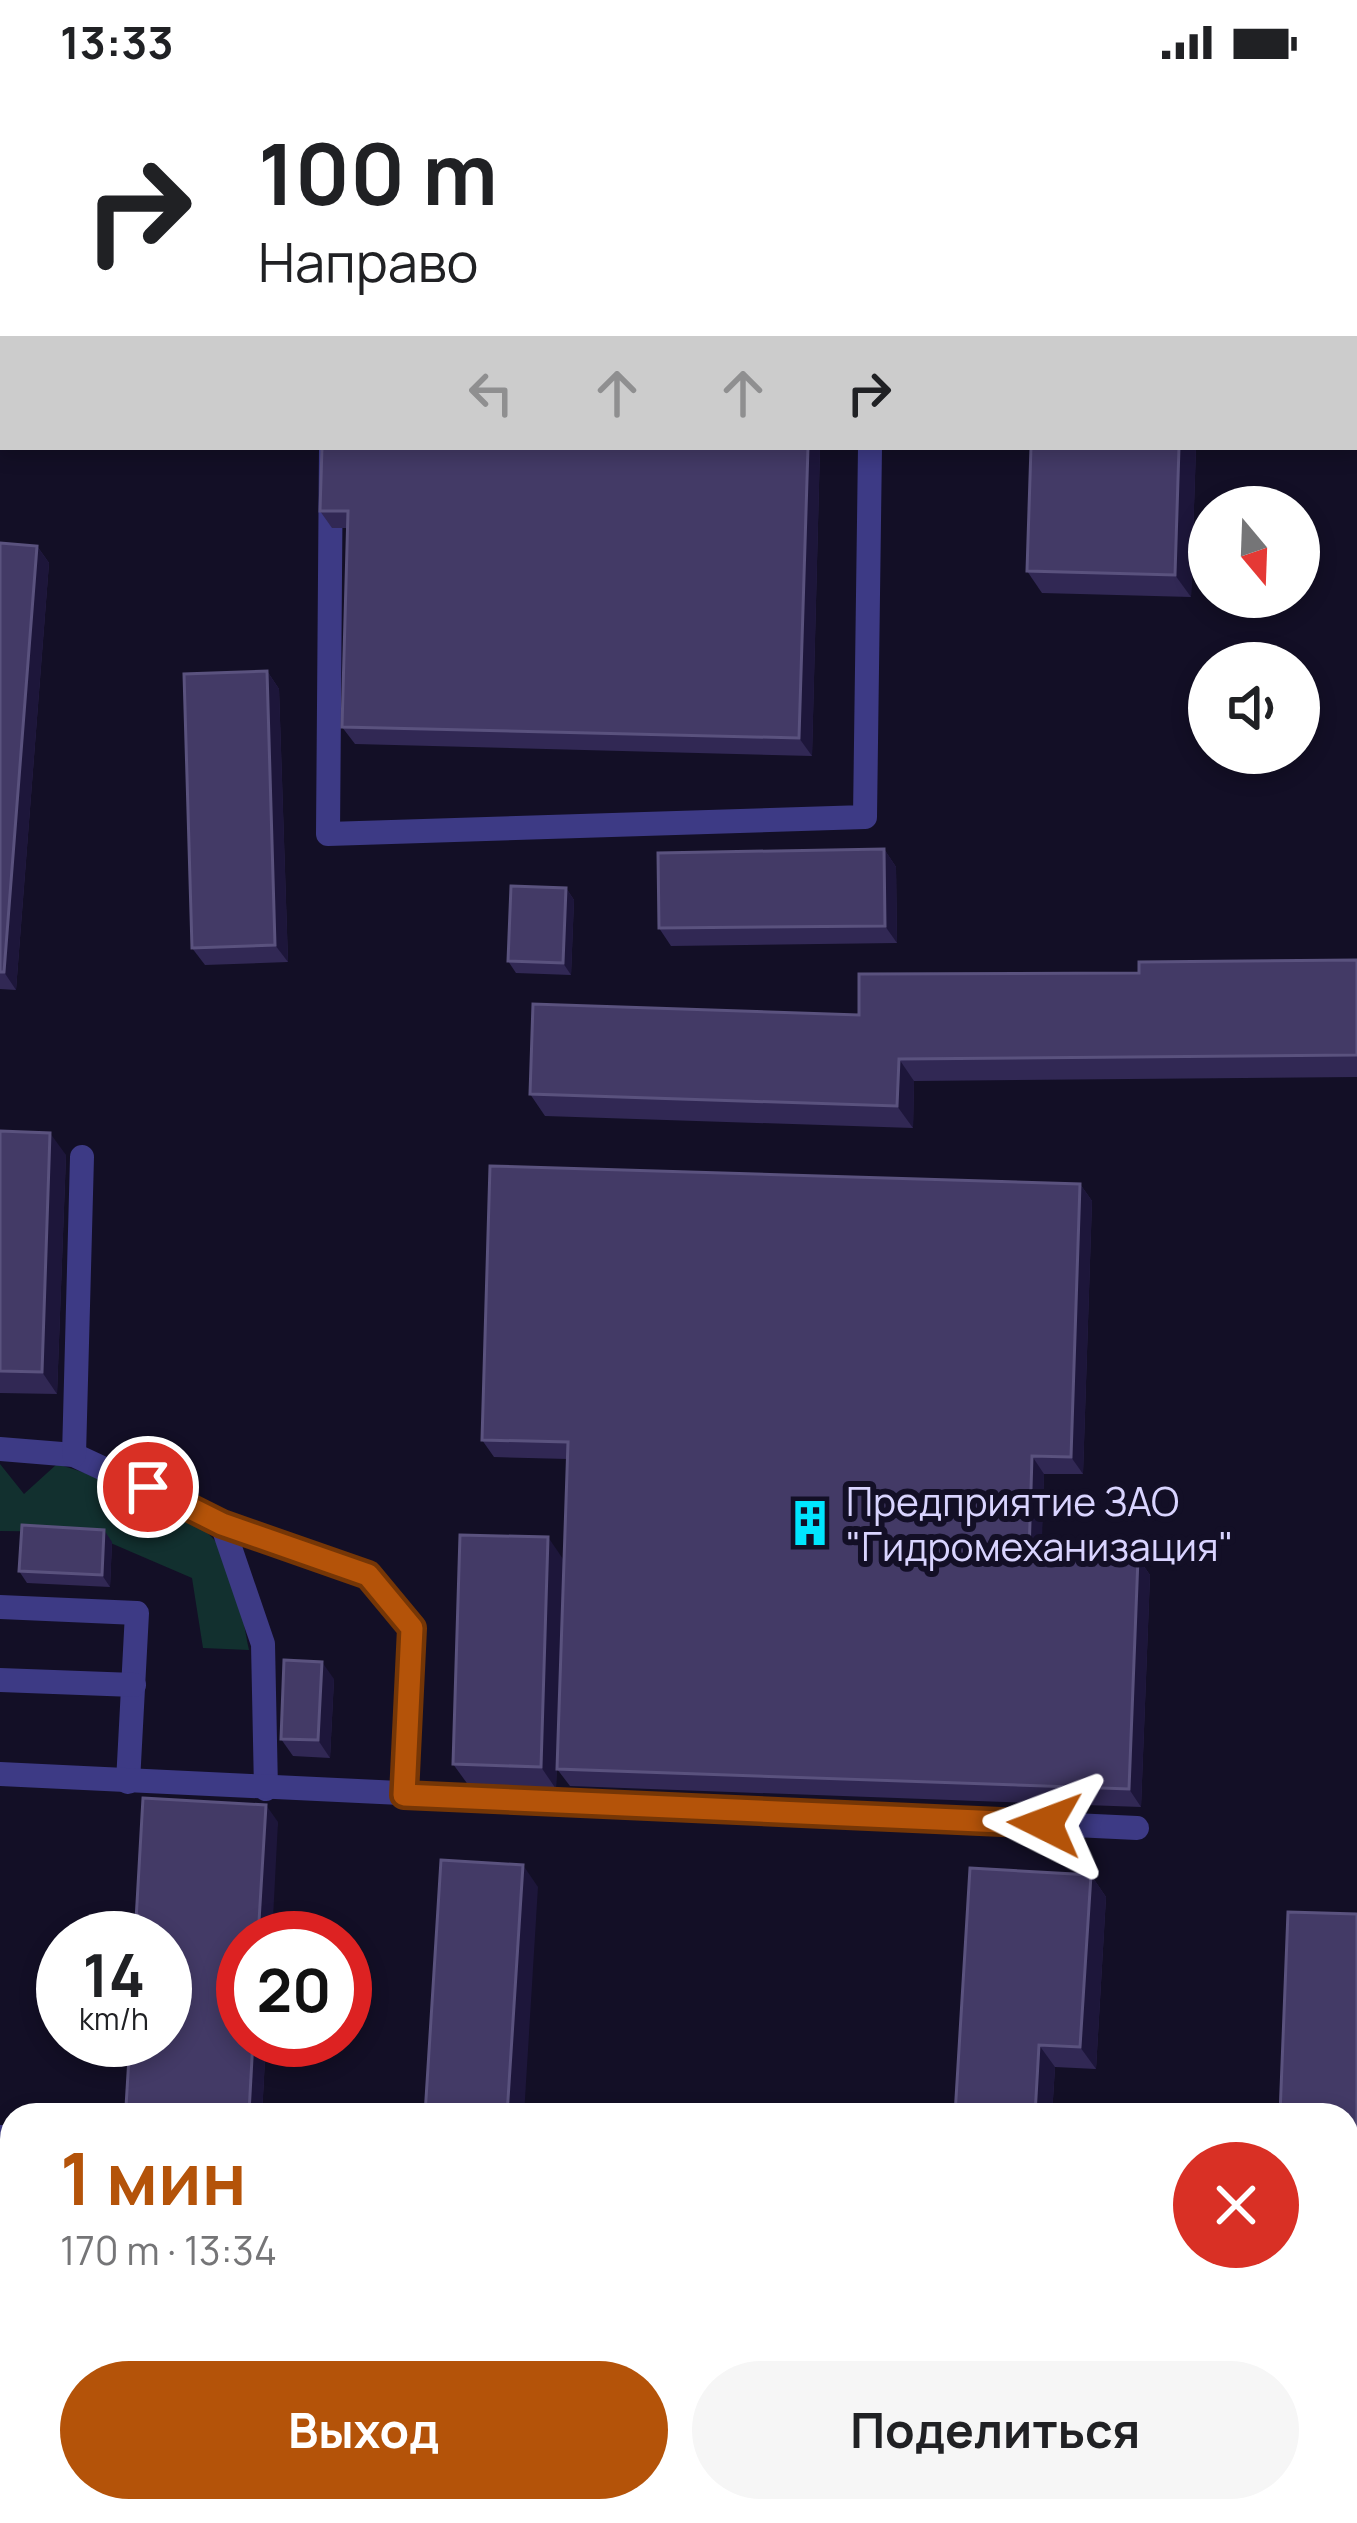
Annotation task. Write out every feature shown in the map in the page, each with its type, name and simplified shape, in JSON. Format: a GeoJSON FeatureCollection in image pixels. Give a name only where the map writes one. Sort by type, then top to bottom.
{"type":"FeatureCollection","features":[{"type":"Feature","properties":{"kind":"lane"},"geometry":{"type":"LineString","coordinates":[[331,450],[328,834],[865,817],[870,450]]}},
{"type":"Feature","properties":{"kind":"lane"},"geometry":{"type":"LineString","coordinates":[[74,1455],[82,1157]]}},
{"type":"Feature","properties":{"kind":"lane"},"geometry":{"type":"LineString","coordinates":[[0,1449],[74,1455],[222,1524],[368,1575],[412,1628],[404,1795]]}},
{"type":"Feature","properties":{"kind":"lane"},"geometry":{"type":"LineString","coordinates":[[222,1524],[263,1644],[266,1789]]}},
{"type":"Feature","properties":{"kind":"lane"},"geometry":{"type":"LineString","coordinates":[[0,1606],[137,1613],[128,1782]]}},
{"type":"Feature","properties":{"kind":"lane"},"geometry":{"type":"LineString","coordinates":[[0,1680],[134,1685]]}},
{"type":"Feature","properties":{"kind":"lane"},"geometry":{"type":"LineString","coordinates":[[0,1774],[1137,1828]]}},
{"type":"Feature","properties":{"kind":"green space"},"geometry":{"type":"Polygon","coordinates":[[[0,1464],[24,1494],[57,1464],[142,1496],[204,1530],[229,1566],[249,1650],[203,1648],[192,1578],[85,1532],[0,1531],[0,1464]]]}},
{"type":"Feature","properties":{"kind":"building"},"geometry":{"type":"Polygon","coordinates":[[[322,450],[808,450],[799,738],[342,727],[348,511],[320,511],[322,450]]]}},
{"type":"Feature","properties":{"kind":"building"},"geometry":{"type":"Polygon","coordinates":[[[1031,450],[1179,450],[1175,575],[1027,571],[1031,450]]]}},
{"type":"Feature","properties":{"kind":"building"},"geometry":{"type":"Polygon","coordinates":[[[0,543],[37,546],[4,972],[0,972],[0,543]]]}},
{"type":"Feature","properties":{"kind":"building"},"geometry":{"type":"Polygon","coordinates":[[[267,671],[275,945],[192,948],[184,674],[267,671]]]}},
{"type":"Feature","properties":{"kind":"building"},"geometry":{"type":"Polygon","coordinates":[[[884,849],[885,926],[659,928],[658,853],[884,849]]]}},
{"type":"Feature","properties":{"kind":"building"},"geometry":{"type":"Polygon","coordinates":[[[511,886],[566,888],[563,963],[508,961],[511,886]]]}},
{"type":"Feature","properties":{"kind":"building"},"geometry":{"type":"Polygon","coordinates":[[[1357,960],[1357,1055],[899,1059],[897,1106],[530,1094],[533,1004],[859,1015],[859,974],[1139,973],[1139,962],[1357,960]]]}},
{"type":"Feature","properties":{"kind":"building"},"geometry":{"type":"Polygon","coordinates":[[[0,1131],[50,1133],[42,1372],[0,1371],[0,1131]]]}},
{"type":"Feature","properties":{"kind":"building","name":"Предприятие ЗАО \"Гидромеханизация\""},"geometry":{"type":"Polygon","coordinates":[[[490,1166],[1080,1184],[1071,1457],[1032,1456],[1029,1554],[1138,1558],[1129,1789],[557,1769],[568,1442],[482,1440],[490,1166]]]}},
{"type":"Feature","properties":{"kind":"building"},"geometry":{"type":"Polygon","coordinates":[[[22,1525],[104,1530],[102,1575],[19,1571],[22,1525]]]}},
{"type":"Feature","properties":{"kind":"building"},"geometry":{"type":"Polygon","coordinates":[[[460,1535],[548,1537],[541,1767],[453,1764],[460,1535]]]}},
{"type":"Feature","properties":{"kind":"building"},"geometry":{"type":"Polygon","coordinates":[[[284,1660],[322,1662],[318,1740],[281,1739],[284,1660]]]}},
{"type":"Feature","properties":{"kind":"building"},"geometry":{"type":"Polygon","coordinates":[[[143,1798],[266,1805],[260,1911],[216,1911],[216,2067],[252,2067],[250,2103],[126,2103],[128,2067],[192,2067],[192,1911],[137,1911],[143,1798]]]}},
{"type":"Feature","properties":{"kind":"building"},"geometry":{"type":"Polygon","coordinates":[[[441,1860],[523,1865],[508,2103],[426,2103],[441,1860]]]}},
{"type":"Feature","properties":{"kind":"building"},"geometry":{"type":"Polygon","coordinates":[[[970,1868],[1091,1875],[1080,2047],[1039,2045],[1036,2103],[956,2103],[970,1868]]]}},
{"type":"Feature","properties":{"kind":"building"},"geometry":{"type":"Polygon","coordinates":[[[1288,1912],[1357,1914],[1357,2103],[1280,2103],[1288,1912]]]}},
{"type":"Feature","properties":{"kind":"place","name":"Предприятие ЗАО \"Гидромеханизация\""},"geometry":{"type":"Point","coordinates":[810,1523]}},
{"type":"Feature","properties":{"kind":"route"},"geometry":{"type":"LineString","coordinates":[[148,1487],[222,1524],[368,1575],[412,1628],[404,1795],[1045,1824]]}}]}
